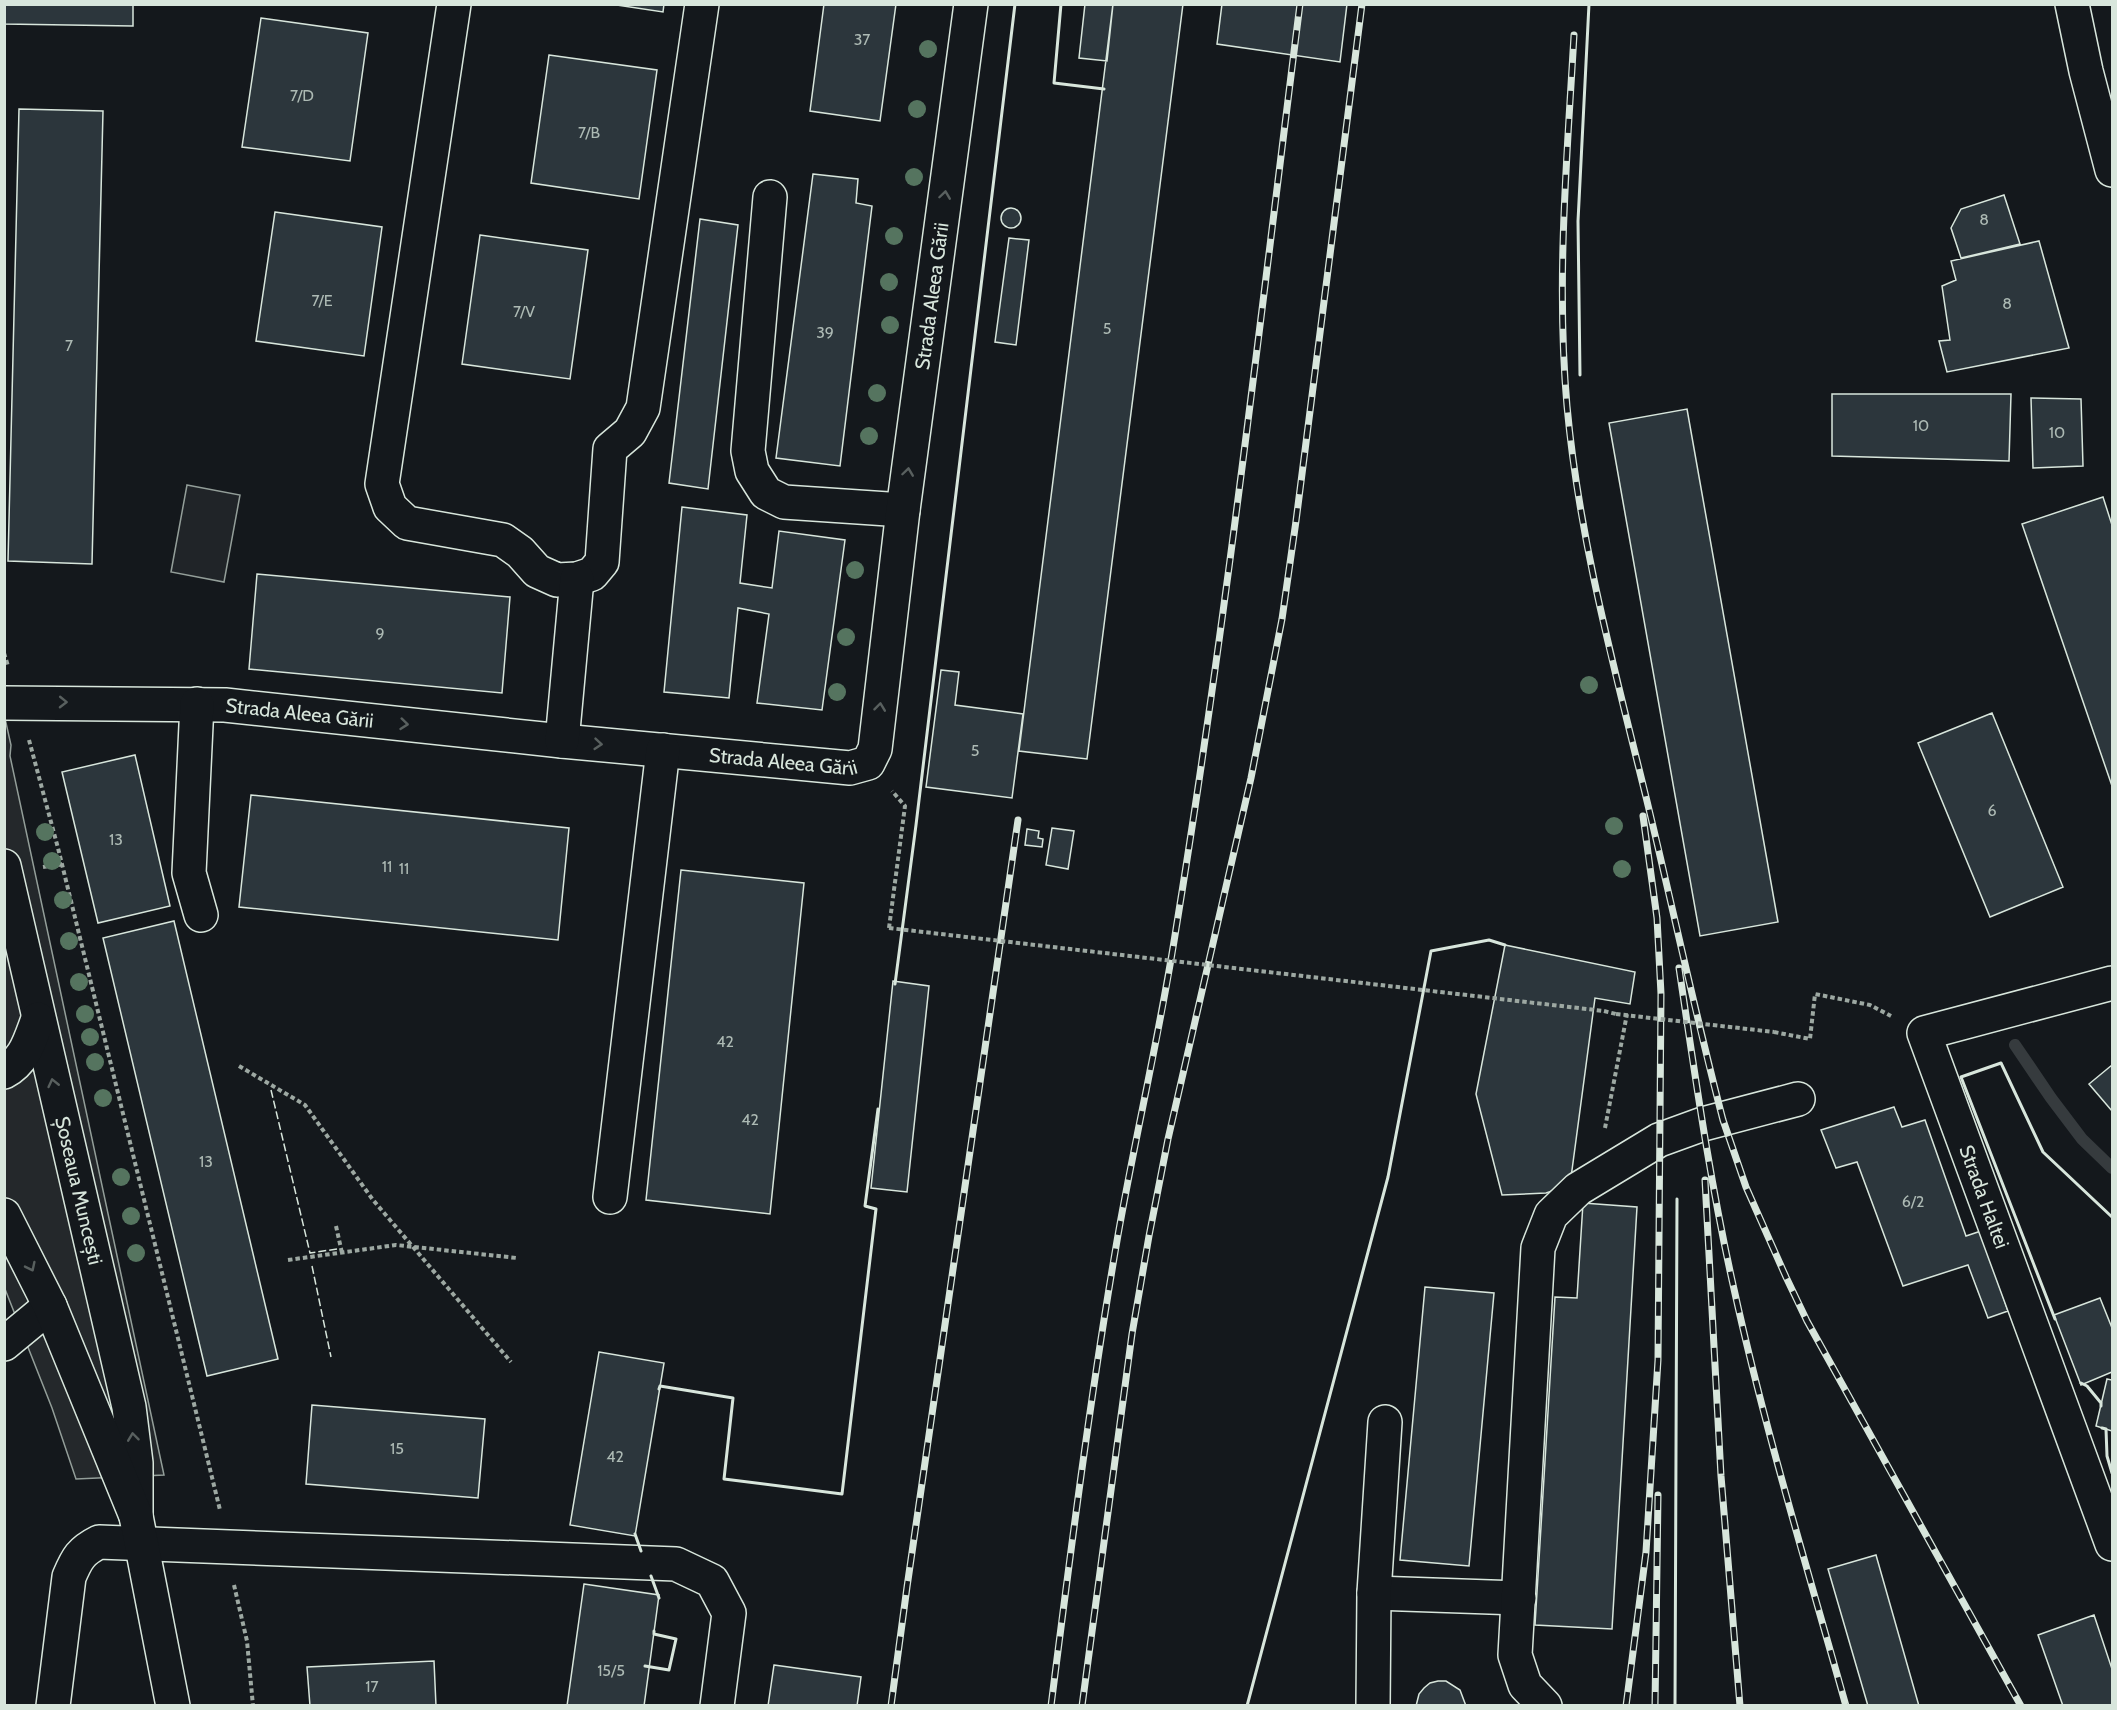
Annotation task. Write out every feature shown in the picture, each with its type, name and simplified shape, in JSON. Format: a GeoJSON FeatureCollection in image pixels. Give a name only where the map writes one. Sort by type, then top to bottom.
{"type":"FeatureCollection","features":[{"type":"Feature","properties":{"kind":"street"},"geometry":{"type":"LineString","coordinates":[[454,4],[382,484],[390,507],[406,523],[503,540],[520,552],[537,571],[557,580],[577,579],[592,574],[602,562],[610,449],[630,432],[643,408],[702,4]]}},
{"type":"Feature","properties":{"kind":"street","name":"Strada Aleea Gării"},"geometry":{"type":"LineString","coordinates":[[11,702],[225,705],[562,741],[850,768],[868,763],[875,749],[903,510],[971,4]]}},
{"type":"Feature","properties":{"kind":"street"},"geometry":{"type":"LineString","coordinates":[[2072,4],[2099,75],[2112,170]]}},
{"type":"Feature","properties":{"kind":"street"},"geometry":{"type":"LineString","coordinates":[[770,197],[748,451],[752,471],[765,493],[784,502],[903,510]]}},
{"type":"Feature","properties":{"kind":"street"},"geometry":{"type":"LineString","coordinates":[[562,741],[577,579]]}},
{"type":"Feature","properties":{"kind":"street"},"geometry":{"type":"LineString","coordinates":[[197,704],[189,873],[201,915]]}},
{"type":"Feature","properties":{"kind":"street"},"geometry":{"type":"LineString","coordinates":[[610,1197],[663,750]]}},
{"type":"Feature","properties":{"kind":"street","name":"Șoseaua Muncești"},"geometry":{"type":"LineString","coordinates":[[19,868],[38,1019],[129,1407],[136,1463],[139,1530],[173,1706]]}},
{"type":"Feature","properties":{"kind":"street","name":"Strada Haltei"},"geometry":{"type":"LineString","coordinates":[[2112,983],[1924,1033],[2112,1544]]}},
{"type":"Feature","properties":{"kind":"street"},"geometry":{"type":"LineString","coordinates":[[4,1072],[15,1066],[26,1051],[38,1019]]}},
{"type":"Feature","properties":{"kind":"street"},"geometry":{"type":"LineString","coordinates":[[1545,1706],[1525,1685],[1515,1654],[1538,1248],[1551,1215],[1578,1189],[1659,1140],[1703,1124],[1798,1099]]}},
{"type":"Feature","properties":{"kind":"street","name":"Șoseaua Muncești"},"geometry":{"type":"LineString","coordinates":[[4,1215],[50,1306],[139,1530]]}},
{"type":"Feature","properties":{"kind":"street"},"geometry":{"type":"LineString","coordinates":[[4,1344],[50,1306]]}},
{"type":"Feature","properties":{"kind":"street"},"geometry":{"type":"LineString","coordinates":[[1373,1706],[1374,1593],[1385,1422]]}},
{"type":"Feature","properties":{"kind":"street"},"geometry":{"type":"LineString","coordinates":[[53,1706],[69,1577],[76,1561],[86,1549],[99,1542],[139,1530],[226,1547],[676,1564],[712,1581],[729,1613],[717,1706]]}},
{"type":"Feature","properties":{"kind":"street"},"geometry":{"type":"LineString","coordinates":[[1374,1593],[1519,1598]]}},
{"type":"Feature","properties":{"kind":"path"},"geometry":{"type":"LineString","coordinates":[[4,653],[11,702],[62,864],[220,1512],[247,1641],[253,1706]]}},
{"type":"Feature","properties":{"kind":"path"},"geometry":{"type":"LineString","coordinates":[[868,763],[905,806],[889,928],[1628,1014],[1810,1038],[1815,994],[1870,1005]]}},
{"type":"Feature","properties":{"kind":"path"},"geometry":{"type":"LineString","coordinates":[[19,868],[62,864]]}},
{"type":"Feature","properties":{"kind":"path"},"geometry":{"type":"LineString","coordinates":[[1603,1136],[1628,1014]]}},
{"type":"Feature","properties":{"kind":"path"},"geometry":{"type":"LineString","coordinates":[[239,1066],[305,1105],[373,1200],[511,1362]]}},
{"type":"Feature","properties":{"kind":"path"},"geometry":{"type":"LineString","coordinates":[[336,1226],[342,1253]]}},
{"type":"Feature","properties":{"kind":"path"},"geometry":{"type":"LineString","coordinates":[[288,1260],[396,1245],[517,1258]]}},
{"type":"Feature","properties":{"kind":"shaded area"},"geometry":{"type":"Polygon","coordinates":[[[187,485],[240,495],[224,582],[171,572],[187,485]]]}},
{"type":"Feature","properties":{"kind":"shaded area"},"geometry":{"type":"Polygon","coordinates":[[[4,714],[11,745],[10,756],[164,1475],[76,1479],[52,1408],[5,1289],[4,714]]]}},
{"type":"Feature","properties":{"kind":"building"},"geometry":{"type":"Polygon","coordinates":[[[4,4],[133,4],[133,26],[4,24],[4,4]]]}},
{"type":"Feature","properties":{"kind":"building"},"geometry":{"type":"Polygon","coordinates":[[[610,4],[664,4],[663,12],[610,4]]]}},
{"type":"Feature","properties":{"kind":"building"},"geometry":{"type":"Polygon","coordinates":[[[824,4],[896,4],[880,121],[810,111],[824,4]]]}},
{"type":"Feature","properties":{"kind":"building"},"geometry":{"type":"Polygon","coordinates":[[[1085,4],[1113,4],[1107,61],[1079,58],[1085,4]]]}},
{"type":"Feature","properties":{"kind":"building"},"geometry":{"type":"Polygon","coordinates":[[[1113,4],[1183,4],[1087,759],[1019,751],[1113,4]]]}},
{"type":"Feature","properties":{"kind":"building"},"geometry":{"type":"Polygon","coordinates":[[[1222,4],[1347,4],[1340,62],[1217,44],[1222,4]]]}},
{"type":"Feature","properties":{"kind":"building"},"geometry":{"type":"Polygon","coordinates":[[[261,18],[368,33],[350,161],[242,147],[261,18]]]}},
{"type":"Feature","properties":{"kind":"building"},"geometry":{"type":"Polygon","coordinates":[[[549,55],[657,70],[639,199],[531,183],[549,55]]]}},
{"type":"Feature","properties":{"kind":"building"},"geometry":{"type":"Polygon","coordinates":[[[19,109],[103,111],[92,564],[8,561],[19,109]]]}},
{"type":"Feature","properties":{"kind":"building"},"geometry":{"type":"Polygon","coordinates":[[[813,174],[858,179],[856,203],[872,206],[840,466],[776,458],[813,174]]]}},
{"type":"Feature","properties":{"kind":"building"},"geometry":{"type":"Polygon","coordinates":[[[2004,195],[2020,244],[1961,258],[1951,228],[1961,209],[2004,195]]]}},
{"type":"Feature","properties":{"kind":"building"},"geometry":{"type":"Polygon","coordinates":[[[1011,208],[1018,211],[1021,218],[1018,225],[1011,228],[1004,225],[1001,218],[1004,211],[1011,208]]]}},
{"type":"Feature","properties":{"kind":"building"},"geometry":{"type":"Polygon","coordinates":[[[275,212],[382,227],[364,356],[256,341],[275,212]]]}},
{"type":"Feature","properties":{"kind":"building"},"geometry":{"type":"Polygon","coordinates":[[[700,219],[738,225],[708,489],[669,483],[700,219]]]}},
{"type":"Feature","properties":{"kind":"building"},"geometry":{"type":"Polygon","coordinates":[[[480,235],[588,250],[570,379],[462,364],[480,235]]]}},
{"type":"Feature","properties":{"kind":"building"},"geometry":{"type":"Polygon","coordinates":[[[1009,238],[1029,240],[1016,345],[995,342],[1009,238]]]}},
{"type":"Feature","properties":{"kind":"building"},"geometry":{"type":"Polygon","coordinates":[[[2039,241],[2069,348],[1947,372],[1939,341],[1950,340],[1942,286],[1956,280],[1951,261],[2039,241]]]}},
{"type":"Feature","properties":{"kind":"building"},"geometry":{"type":"Polygon","coordinates":[[[1832,394],[2011,394],[2009,461],[1832,456],[1832,394]]]}},
{"type":"Feature","properties":{"kind":"building"},"geometry":{"type":"Polygon","coordinates":[[[2031,398],[2081,399],[2083,466],[2033,468],[2031,398]]]}},
{"type":"Feature","properties":{"kind":"building"},"geometry":{"type":"Polygon","coordinates":[[[1687,409],[1778,922],[1700,936],[1609,423],[1687,409]]]}},
{"type":"Feature","properties":{"kind":"building"},"geometry":{"type":"Polygon","coordinates":[[[2103,497],[2112,525],[2112,786],[2022,524],[2103,497]]]}},
{"type":"Feature","properties":{"kind":"building"},"geometry":{"type":"Polygon","coordinates":[[[682,507],[747,515],[740,583],[772,588],[779,531],[845,540],[822,710],[757,703],[769,614],[738,608],[729,698],[664,692],[682,507]]]}},
{"type":"Feature","properties":{"kind":"building"},"geometry":{"type":"Polygon","coordinates":[[[257,574],[510,597],[502,693],[249,669],[257,574]]]}},
{"type":"Feature","properties":{"kind":"building"},"geometry":{"type":"Polygon","coordinates":[[[941,670],[959,672],[955,705],[1023,714],[1012,798],[926,787],[941,670]]]}},
{"type":"Feature","properties":{"kind":"building"},"geometry":{"type":"Polygon","coordinates":[[[1992,713],[2063,887],[1990,917],[1918,743],[1992,713]]]}},
{"type":"Feature","properties":{"kind":"building"},"geometry":{"type":"Polygon","coordinates":[[[135,755],[170,906],[98,923],[62,772],[135,755]]]}},
{"type":"Feature","properties":{"kind":"building"},"geometry":{"type":"Polygon","coordinates":[[[251,795],[569,828],[558,940],[239,907],[251,795]]]}},
{"type":"Feature","properties":{"kind":"building"},"geometry":{"type":"Polygon","coordinates":[[[1052,828],[1074,831],[1068,869],[1046,865],[1052,828]]]}},
{"type":"Feature","properties":{"kind":"building"},"geometry":{"type":"Polygon","coordinates":[[[1027,829],[1039,831],[1038,838],[1043,839],[1042,847],[1025,845],[1027,829]]]}},
{"type":"Feature","properties":{"kind":"building"},"geometry":{"type":"Polygon","coordinates":[[[681,870],[804,883],[770,1214],[646,1200],[681,870]]]}},
{"type":"Feature","properties":{"kind":"building"},"geometry":{"type":"Polygon","coordinates":[[[174,921],[278,1359],[207,1376],[103,938],[174,921]]]}},
{"type":"Feature","properties":{"kind":"building"},"geometry":{"type":"Polygon","coordinates":[[[1505,945],[1635,972],[1630,1004],[1595,998],[1570,1185],[1546,1193],[1502,1195],[1476,1094],[1505,945]]]}},
{"type":"Feature","properties":{"kind":"building"},"geometry":{"type":"Polygon","coordinates":[[[893,981],[929,986],[907,1192],[871,1188],[893,981]]]}},
{"type":"Feature","properties":{"kind":"building"},"geometry":{"type":"Polygon","coordinates":[[[2112,1065],[2112,1111],[2089,1084],[2112,1065]]]}},
{"type":"Feature","properties":{"kind":"building"},"geometry":{"type":"Polygon","coordinates":[[[1894,1107],[1902,1127],[1925,1120],[1966,1236],[1981,1231],[2008,1311],[1988,1318],[1968,1265],[1903,1286],[1857,1162],[1836,1168],[1821,1130],[1894,1107]]]}},
{"type":"Feature","properties":{"kind":"building"},"geometry":{"type":"Polygon","coordinates":[[[1583,1203],[1637,1207],[1612,1629],[1535,1625],[1555,1297],[1577,1298],[1583,1203]]]}},
{"type":"Feature","properties":{"kind":"building"},"geometry":{"type":"Polygon","coordinates":[[[1425,1287],[1494,1293],[1469,1566],[1400,1560],[1425,1287]]]}},
{"type":"Feature","properties":{"kind":"building"},"geometry":{"type":"Polygon","coordinates":[[[2100,1298],[2112,1328],[2112,1372],[2081,1385],[2054,1315],[2100,1298]]]}},
{"type":"Feature","properties":{"kind":"building"},"geometry":{"type":"Polygon","coordinates":[[[599,1352],[664,1363],[635,1536],[570,1525],[599,1352]]]}},
{"type":"Feature","properties":{"kind":"building"},"geometry":{"type":"Polygon","coordinates":[[[2107,1379],[2112,1380],[2112,1431],[2096,1426],[2107,1379]]]}},
{"type":"Feature","properties":{"kind":"building"},"geometry":{"type":"Polygon","coordinates":[[[312,1405],[485,1419],[478,1498],[306,1484],[312,1405]]]}},
{"type":"Feature","properties":{"kind":"building"},"geometry":{"type":"Polygon","coordinates":[[[1876,1555],[1919,1706],[1868,1706],[1828,1569],[1876,1555]]]}},
{"type":"Feature","properties":{"kind":"building"},"geometry":{"type":"Polygon","coordinates":[[[584,1584],[659,1595],[644,1706],[567,1706],[584,1584]]]}},
{"type":"Feature","properties":{"kind":"building"},"geometry":{"type":"Polygon","coordinates":[[[2094,1615],[2112,1669],[2112,1706],[2063,1706],[2038,1635],[2094,1615]]]}},
{"type":"Feature","properties":{"kind":"building"},"geometry":{"type":"Polygon","coordinates":[[[434,1661],[436,1706],[310,1706],[307,1667],[434,1661]]]}},
{"type":"Feature","properties":{"kind":"building"},"geometry":{"type":"Polygon","coordinates":[[[774,1665],[861,1677],[857,1706],[768,1706],[774,1665]]]}},
{"type":"Feature","properties":{"kind":"building"},"geometry":{"type":"Polygon","coordinates":[[[1438,1681],[1446,1681],[1460,1690],[1466,1706],[1416,1706],[1419,1694],[1424,1688],[1438,1681]]]}},
{"type":"Feature","properties":{"kind":"waterway"},"geometry":{"type":"LineString","coordinates":[[2015,1045],[2082,1139],[2112,1168]]}},
{"type":"Feature","properties":{"kind":"railway"},"geometry":{"type":"LineString","coordinates":[[1051,1706],[1108,1294],[1170,968],[1211,698],[1300,4]]}},
{"type":"Feature","properties":{"kind":"railway"},"geometry":{"type":"LineString","coordinates":[[1082,1706],[1132,1334],[1149,1236],[1168,1139],[1251,778],[1282,619],[1362,4]]}},
{"type":"Feature","properties":{"kind":"railway"},"geometry":{"type":"LineString","coordinates":[[1574,35],[1566,174],[1562,313],[1567,406],[1573,456],[1599,603],[1723,1120],[1746,1187],[1807,1321],[2021,1706]]}},
{"type":"Feature","properties":{"kind":"railway"},"geometry":{"type":"LineString","coordinates":[[1626,1706],[1646,1552],[1658,1360],[1661,994],[1657,918],[1643,816]]}},
{"type":"Feature","properties":{"kind":"railway"},"geometry":{"type":"LineString","coordinates":[[891,1706],[1018,820]]}},
{"type":"Feature","properties":{"kind":"railway"},"geometry":{"type":"LineString","coordinates":[[1679,968],[1710,1169],[1734,1289],[1773,1446],[1846,1706]]}},
{"type":"Feature","properties":{"kind":"railway"},"geometry":{"type":"LineString","coordinates":[[1705,1180],[1721,1476],[1740,1706]]}},
{"type":"Feature","properties":{"kind":"railway"},"geometry":{"type":"LineString","coordinates":[[1655,1706],[1658,1495]]}},
{"type":"Feature","properties":{"kind":"fence"},"geometry":{"type":"LineString","coordinates":[[271,1090],[310,1253],[337,1249]]}},
{"type":"Feature","properties":{"kind":"fence"},"geometry":{"type":"LineString","coordinates":[[312,1266],[331,1357]]}},
{"type":"Feature","properties":{"kind":"wall"},"geometry":{"type":"LineString","coordinates":[[895,984],[1015,4]]}},
{"type":"Feature","properties":{"kind":"wall"},"geometry":{"type":"LineString","coordinates":[[1061,4],[1054,83],[1104,89]]}},
{"type":"Feature","properties":{"kind":"wall"},"geometry":{"type":"LineString","coordinates":[[1580,375],[1578,221],[1589,4]]}},
{"type":"Feature","properties":{"kind":"wall"},"geometry":{"type":"LineString","coordinates":[[1247,1706],[1388,1177],[1431,951],[1489,940],[1505,945]]}},
{"type":"Feature","properties":{"kind":"wall"},"geometry":{"type":"LineString","coordinates":[[2055,1319],[1961,1077],[2001,1063],[2043,1152],[2112,1217]]}},
{"type":"Feature","properties":{"kind":"wall"},"geometry":{"type":"LineString","coordinates":[[659,1389],[660,1386],[733,1398],[724,1479],[842,1494],[876,1209],[865,1206],[878,1109]]}},
{"type":"Feature","properties":{"kind":"wall"},"geometry":{"type":"LineString","coordinates":[[1675,1706],[1677,1199]]}},
{"type":"Feature","properties":{"kind":"wall"},"geometry":{"type":"LineString","coordinates":[[2081,1383],[2087,1386],[2101,1406]]}},
{"type":"Feature","properties":{"kind":"wall"},"geometry":{"type":"LineString","coordinates":[[2102,1428],[2106,1429],[2107,1456],[2112,1473]]}},
{"type":"Feature","properties":{"kind":"wall"},"geometry":{"type":"LineString","coordinates":[[635,1534],[641,1551]]}},
{"type":"Feature","properties":{"kind":"wall"},"geometry":{"type":"LineString","coordinates":[[651,1576],[659,1598]]}},
{"type":"Feature","properties":{"kind":"wall"},"geometry":{"type":"LineString","coordinates":[[645,1666],[669,1670],[676,1639],[654,1634],[654,1631]]}}]}
